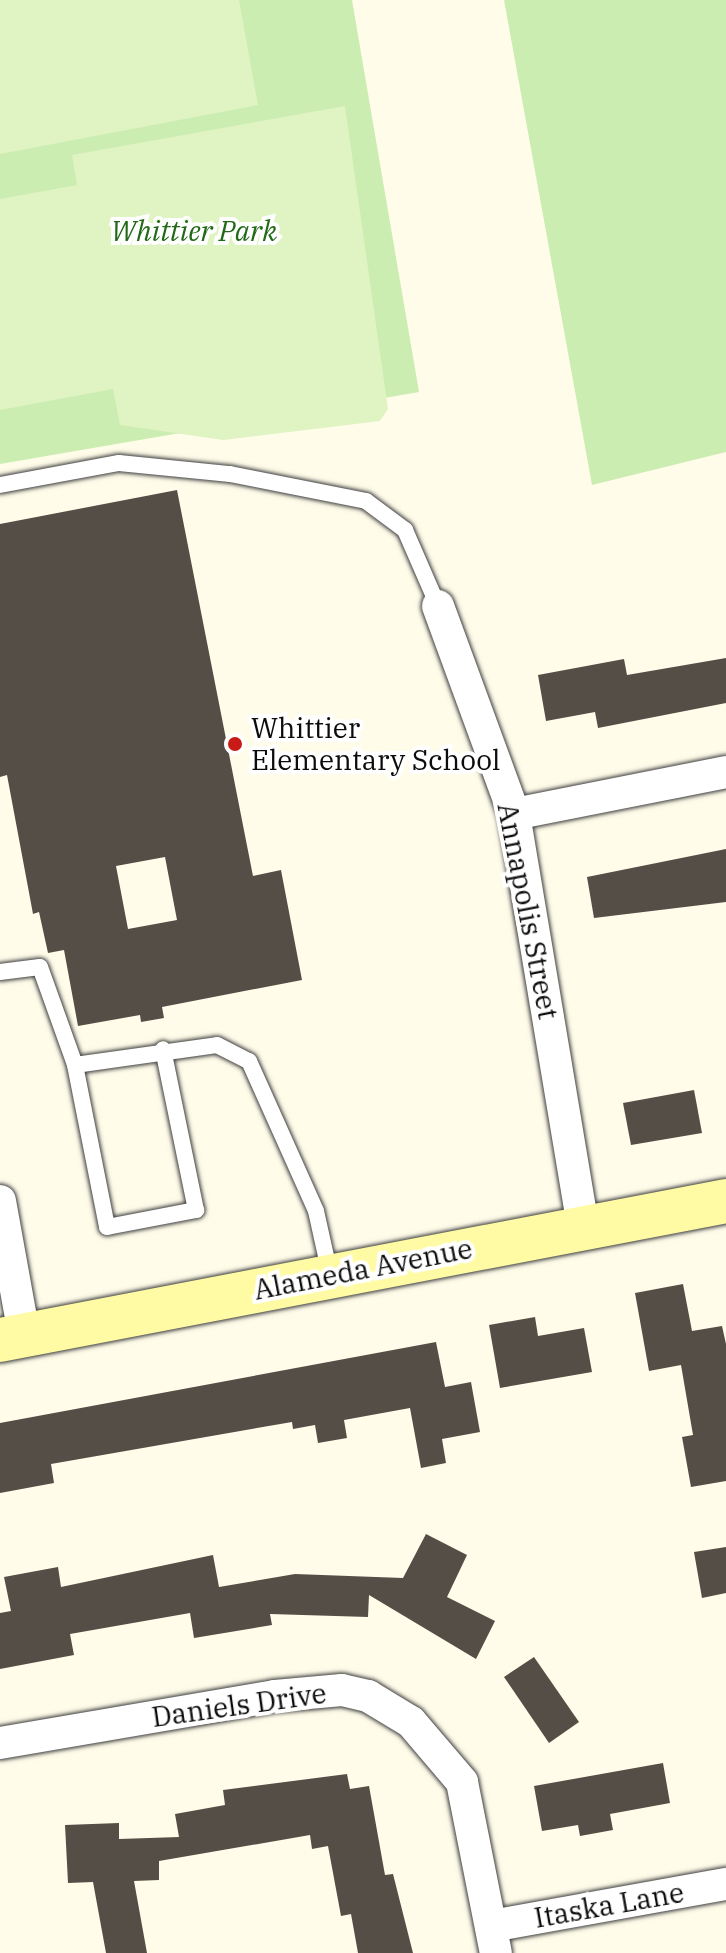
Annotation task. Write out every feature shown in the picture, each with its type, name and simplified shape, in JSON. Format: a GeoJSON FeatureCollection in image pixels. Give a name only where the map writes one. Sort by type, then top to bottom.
{"type":"FeatureCollection","features":[{"type":"Feature","properties":{"kind":"street","name":"Annapolis Street"},"geometry":{"type":"LineString","coordinates":[[438,606],[514,814],[583,1226]]}},
{"type":"Feature","properties":{"kind":"street"},"geometry":{"type":"LineString","coordinates":[[514,814],[726,772]]}},
{"type":"Feature","properties":{"kind":"street"},"geometry":{"type":"LineString","coordinates":[[0,1201],[12,1337]]}},
{"type":"Feature","properties":{"kind":"street","name":"Alameda Avenue"},"geometry":{"type":"LineString","coordinates":[[12,1337],[726,1201]]}},
{"type":"Feature","properties":{"kind":"street","name":"Daniels Drive"},"geometry":{"type":"LineString","coordinates":[[0,1743],[275,1696],[342,1690],[368,1696],[411,1722],[462,1782],[494,1939]]}},
{"type":"Feature","properties":{"kind":"street","name":"Itaska Lane"},"geometry":{"type":"LineString","coordinates":[[494,1939],[726,1884]]}},
{"type":"Feature","properties":{"kind":"lane"},"geometry":{"type":"LineString","coordinates":[[0,485],[119,463],[230,474],[366,501],[405,530],[438,606]]}},
{"type":"Feature","properties":{"kind":"lane"},"geometry":{"type":"LineString","coordinates":[[0,972],[40,967],[75,1065],[107,1227],[196,1210],[163,1049]]}},
{"type":"Feature","properties":{"kind":"lane"},"geometry":{"type":"LineString","coordinates":[[75,1065],[163,1049],[217,1045],[249,1061],[316,1211],[330,1275]]}},
{"type":"Feature","properties":{"kind":"green space","name":"Whittier Park"},"geometry":{"type":"Polygon","coordinates":[[[0,0],[352,0],[419,392],[0,464],[0,0]]]}},
{"type":"Feature","properties":{"kind":"green space"},"geometry":{"type":"Polygon","coordinates":[[[0,0],[239,0],[258,105],[0,154],[0,0]]]}},
{"type":"Feature","properties":{"kind":"green space"},"geometry":{"type":"Polygon","coordinates":[[[504,0],[726,0],[726,452],[592,485],[504,0]]]}},
{"type":"Feature","properties":{"kind":"green space"},"geometry":{"type":"Polygon","coordinates":[[[345,106],[388,409],[380,421],[223,440],[120,425],[113,389],[0,410],[0,199],[77,185],[72,155],[345,106]]]}},
{"type":"Feature","properties":{"kind":"building"},"geometry":{"type":"Polygon","coordinates":[[[177,490],[253,876],[281,870],[302,980],[162,1007],[164,1018],[141,1022],[140,1015],[78,1026],[64,950],[48,953],[39,912],[33,914],[7,775],[0,777],[0,524],[177,490]],[[165,857],[116,866],[128,929],[177,920],[165,857]]]}},
{"type":"Feature","properties":{"kind":"building"},"geometry":{"type":"Polygon","coordinates":[[[726,658],[726,703],[598,728],[595,712],[546,721],[538,675],[624,659],[627,675],[726,658]]]}},
{"type":"Feature","properties":{"kind":"building"},"geometry":{"type":"Polygon","coordinates":[[[726,849],[726,902],[594,918],[587,877],[726,849]]]}},
{"type":"Feature","properties":{"kind":"building"},"geometry":{"type":"Polygon","coordinates":[[[694,1090],[702,1133],[631,1145],[623,1103],[694,1090]]]}},
{"type":"Feature","properties":{"kind":"building"},"geometry":{"type":"Polygon","coordinates":[[[683,1284],[692,1331],[722,1326],[726,1344],[726,1481],[691,1487],[682,1437],[693,1435],[681,1365],[649,1371],[635,1293],[683,1284]]]}},
{"type":"Feature","properties":{"kind":"building"},"geometry":{"type":"Polygon","coordinates":[[[535,1317],[538,1336],[584,1328],[592,1372],[500,1388],[489,1325],[535,1317]]]}},
{"type":"Feature","properties":{"kind":"building"},"geometry":{"type":"Polygon","coordinates":[[[436,1342],[445,1387],[471,1382],[480,1432],[442,1439],[446,1463],[421,1468],[410,1408],[344,1420],[347,1438],[318,1443],[315,1425],[293,1429],[292,1422],[51,1464],[54,1483],[0,1493],[0,1423],[436,1342]]]}},
{"type":"Feature","properties":{"kind":"building"},"geometry":{"type":"Polygon","coordinates":[[[426,1534],[467,1555],[447,1597],[495,1621],[476,1659],[369,1595],[368,1617],[270,1614],[272,1625],[194,1638],[190,1613],[70,1634],[74,1655],[0,1669],[0,1613],[11,1611],[4,1577],[58,1567],[61,1587],[213,1555],[219,1587],[295,1574],[403,1578],[426,1534]]]}},
{"type":"Feature","properties":{"kind":"building"},"geometry":{"type":"Polygon","coordinates":[[[726,1547],[726,1593],[702,1598],[694,1552],[726,1547]]]}},
{"type":"Feature","properties":{"kind":"building"},"geometry":{"type":"Polygon","coordinates":[[[534,1657],[579,1722],[549,1743],[504,1677],[534,1657]]]}},
{"type":"Feature","properties":{"kind":"building"},"geometry":{"type":"Polygon","coordinates":[[[663,1763],[670,1803],[610,1814],[613,1830],[580,1836],[578,1825],[542,1831],[534,1786],[663,1763]]]}},
{"type":"Feature","properties":{"kind":"building"},"geometry":{"type":"Polygon","coordinates":[[[347,1774],[350,1789],[369,1786],[385,1875],[393,1874],[413,1953],[358,1953],[351,1914],[341,1916],[328,1846],[312,1849],[310,1835],[159,1861],[159,1880],[134,1881],[147,1953],[106,1953],[93,1882],[68,1883],[65,1825],[119,1823],[119,1839],[179,1837],[175,1814],[225,1805],[223,1790],[347,1774]]]}},
{"type":"Feature","properties":{"kind":"place","name":"Whittier Elementary School"},"geometry":{"type":"Point","coordinates":[235,744]}}]}
